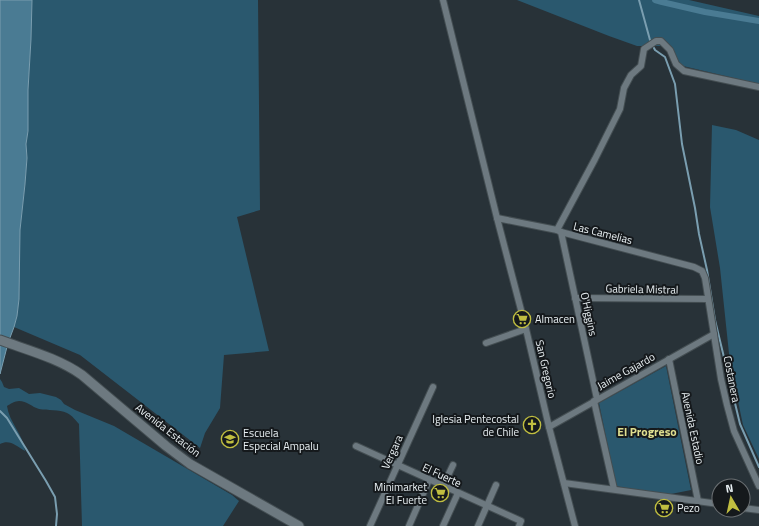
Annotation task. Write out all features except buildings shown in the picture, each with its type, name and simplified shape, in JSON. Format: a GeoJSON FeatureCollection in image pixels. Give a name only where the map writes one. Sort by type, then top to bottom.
{"type":"FeatureCollection","features":[{"type":"Feature","properties":{"kind":"main road","name":"Avenida Estación"},"geometry":{"type":"LineString","coordinates":[[0,340],[69,367],[82,375],[166,446],[190,464],[299,526]]}},
{"type":"Feature","properties":{"kind":"street","name":"San Gregorio"},"geometry":{"type":"LineString","coordinates":[[443,0],[575,526]]}},
{"type":"Feature","properties":{"kind":"street"},"geometry":{"type":"LineString","coordinates":[[559,231],[620,109],[624,88],[630,75],[640,66],[644,49],[656,41],[662,41],[670,50],[676,64],[684,71],[759,87]]}},
{"type":"Feature","properties":{"kind":"street","name":"Las Camelias"},"geometry":{"type":"LineString","coordinates":[[497,218],[559,231],[694,267],[702,271]]}},
{"type":"Feature","properties":{"kind":"street","name":"O'Higgins"},"geometry":{"type":"LineString","coordinates":[[559,231],[575,298],[614,489]]}},
{"type":"Feature","properties":{"kind":"street","name":"Costanera"},"geometry":{"type":"LineString","coordinates":[[702,271],[705,278],[727,405],[734,431],[759,486]]}},
{"type":"Feature","properties":{"kind":"street","name":"Gabriela Mistral"},"geometry":{"type":"LineString","coordinates":[[575,298],[708,299]]}},
{"type":"Feature","properties":{"kind":"street"},"geometry":{"type":"LineString","coordinates":[[486,343],[526,329]]}},
{"type":"Feature","properties":{"kind":"street","name":"Jaime Gajardo"},"geometry":{"type":"LineString","coordinates":[[549,426],[714,334]]}},
{"type":"Feature","properties":{"kind":"street","name":"Avenida Estadio"},"geometry":{"type":"LineString","coordinates":[[668,359],[698,501]]}},
{"type":"Feature","properties":{"kind":"street","name":"Vergara"},"geometry":{"type":"LineString","coordinates":[[370,526],[433,387]]}},
{"type":"Feature","properties":{"kind":"street","name":"El Fuerte"},"geometry":{"type":"LineString","coordinates":[[356,446],[487,506],[520,524]]}},
{"type":"Feature","properties":{"kind":"street"},"geometry":{"type":"LineString","coordinates":[[443,486],[453,465]]}},
{"type":"Feature","properties":{"kind":"street"},"geometry":{"type":"LineString","coordinates":[[409,526],[430,480]]}},
{"type":"Feature","properties":{"kind":"street"},"geometry":{"type":"LineString","coordinates":[[564,483],[711,503]]}},
{"type":"Feature","properties":{"kind":"street"},"geometry":{"type":"LineString","coordinates":[[478,526],[496,485]]}},
{"type":"Feature","properties":{"kind":"street"},"geometry":{"type":"LineString","coordinates":[[443,526],[458,493]]}},
{"type":"Feature","properties":{"kind":"shaded area"},"geometry":{"type":"Polygon","coordinates":[[[0,0],[32,0],[28,90],[28,131],[26,144],[27,158],[20,230],[19,299],[17,316],[0,374],[0,0]]]}},
{"type":"Feature","properties":{"kind":"shaded area"},"geometry":{"type":"Polygon","coordinates":[[[32,0],[258,0],[260,210],[237,217],[269,351],[224,355],[220,408],[205,433],[200,448],[80,355],[14,327],[19,299],[20,230],[27,158],[26,144],[28,131],[28,90],[32,0]]]}},
{"type":"Feature","properties":{"kind":"shaded area"},"geometry":{"type":"Polygon","coordinates":[[[517,0],[689,0],[759,16],[759,84],[683,66],[678,61],[671,46],[637,46],[517,0]]]}},
{"type":"Feature","properties":{"kind":"shaded area"},"geometry":{"type":"Polygon","coordinates":[[[712,125],[736,130],[759,140],[759,459],[743,425],[730,363],[720,268],[710,207],[712,125]]]}},
{"type":"Feature","properties":{"kind":"shaded area"},"geometry":{"type":"Polygon","coordinates":[[[666,366],[691,490],[661,496],[616,486],[599,403],[666,366]]]}},
{"type":"Feature","properties":{"kind":"shaded area"},"geometry":{"type":"Polygon","coordinates":[[[0,379],[4,387],[9,389],[19,388],[29,394],[40,393],[56,397],[64,404],[75,410],[114,426],[232,495],[239,501],[223,526],[82,526],[79,424],[71,415],[67,413],[39,409],[25,402],[19,401],[7,406],[10,417],[22,439],[25,451],[16,445],[7,442],[0,444],[0,379]]]}},
{"type":"Feature","properties":{"kind":"waterway"},"geometry":{"type":"LineString","coordinates":[[639,0],[650,40]]}},
{"type":"Feature","properties":{"kind":"waterway"},"geometry":{"type":"LineString","coordinates":[[655,0],[705,12],[759,21]]}},
{"type":"Feature","properties":{"kind":"waterway"},"geometry":{"type":"LineString","coordinates":[[654,48],[665,57],[675,84],[682,144],[707,270],[715,320],[740,424],[759,467]]}},
{"type":"Feature","properties":{"kind":"waterway"},"geometry":{"type":"LineString","coordinates":[[0,411],[7,418],[55,497],[57,514],[56,526]]}},
{"type":"Feature","properties":{"kind":"place","name":"Almacen"},"geometry":{"type":"Point","coordinates":[522,319]}},
{"type":"Feature","properties":{"kind":"place","name":"Iglesia Pentecostal de Chile"},"geometry":{"type":"Point","coordinates":[532,425]}},
{"type":"Feature","properties":{"kind":"place","name":"Escuela Especial Ampalu"},"geometry":{"type":"Point","coordinates":[230,439]}},
{"type":"Feature","properties":{"kind":"place","name":"Minimarket El Fuerte"},"geometry":{"type":"Point","coordinates":[440,493]}},
{"type":"Feature","properties":{"kind":"place","name":"Pezo"},"geometry":{"type":"Point","coordinates":[664,508]}},
{"type":"Feature","properties":{"kind":"district","name":"El Progreso"},"geometry":{"type":"Point","coordinates":[647,431]}}]}
